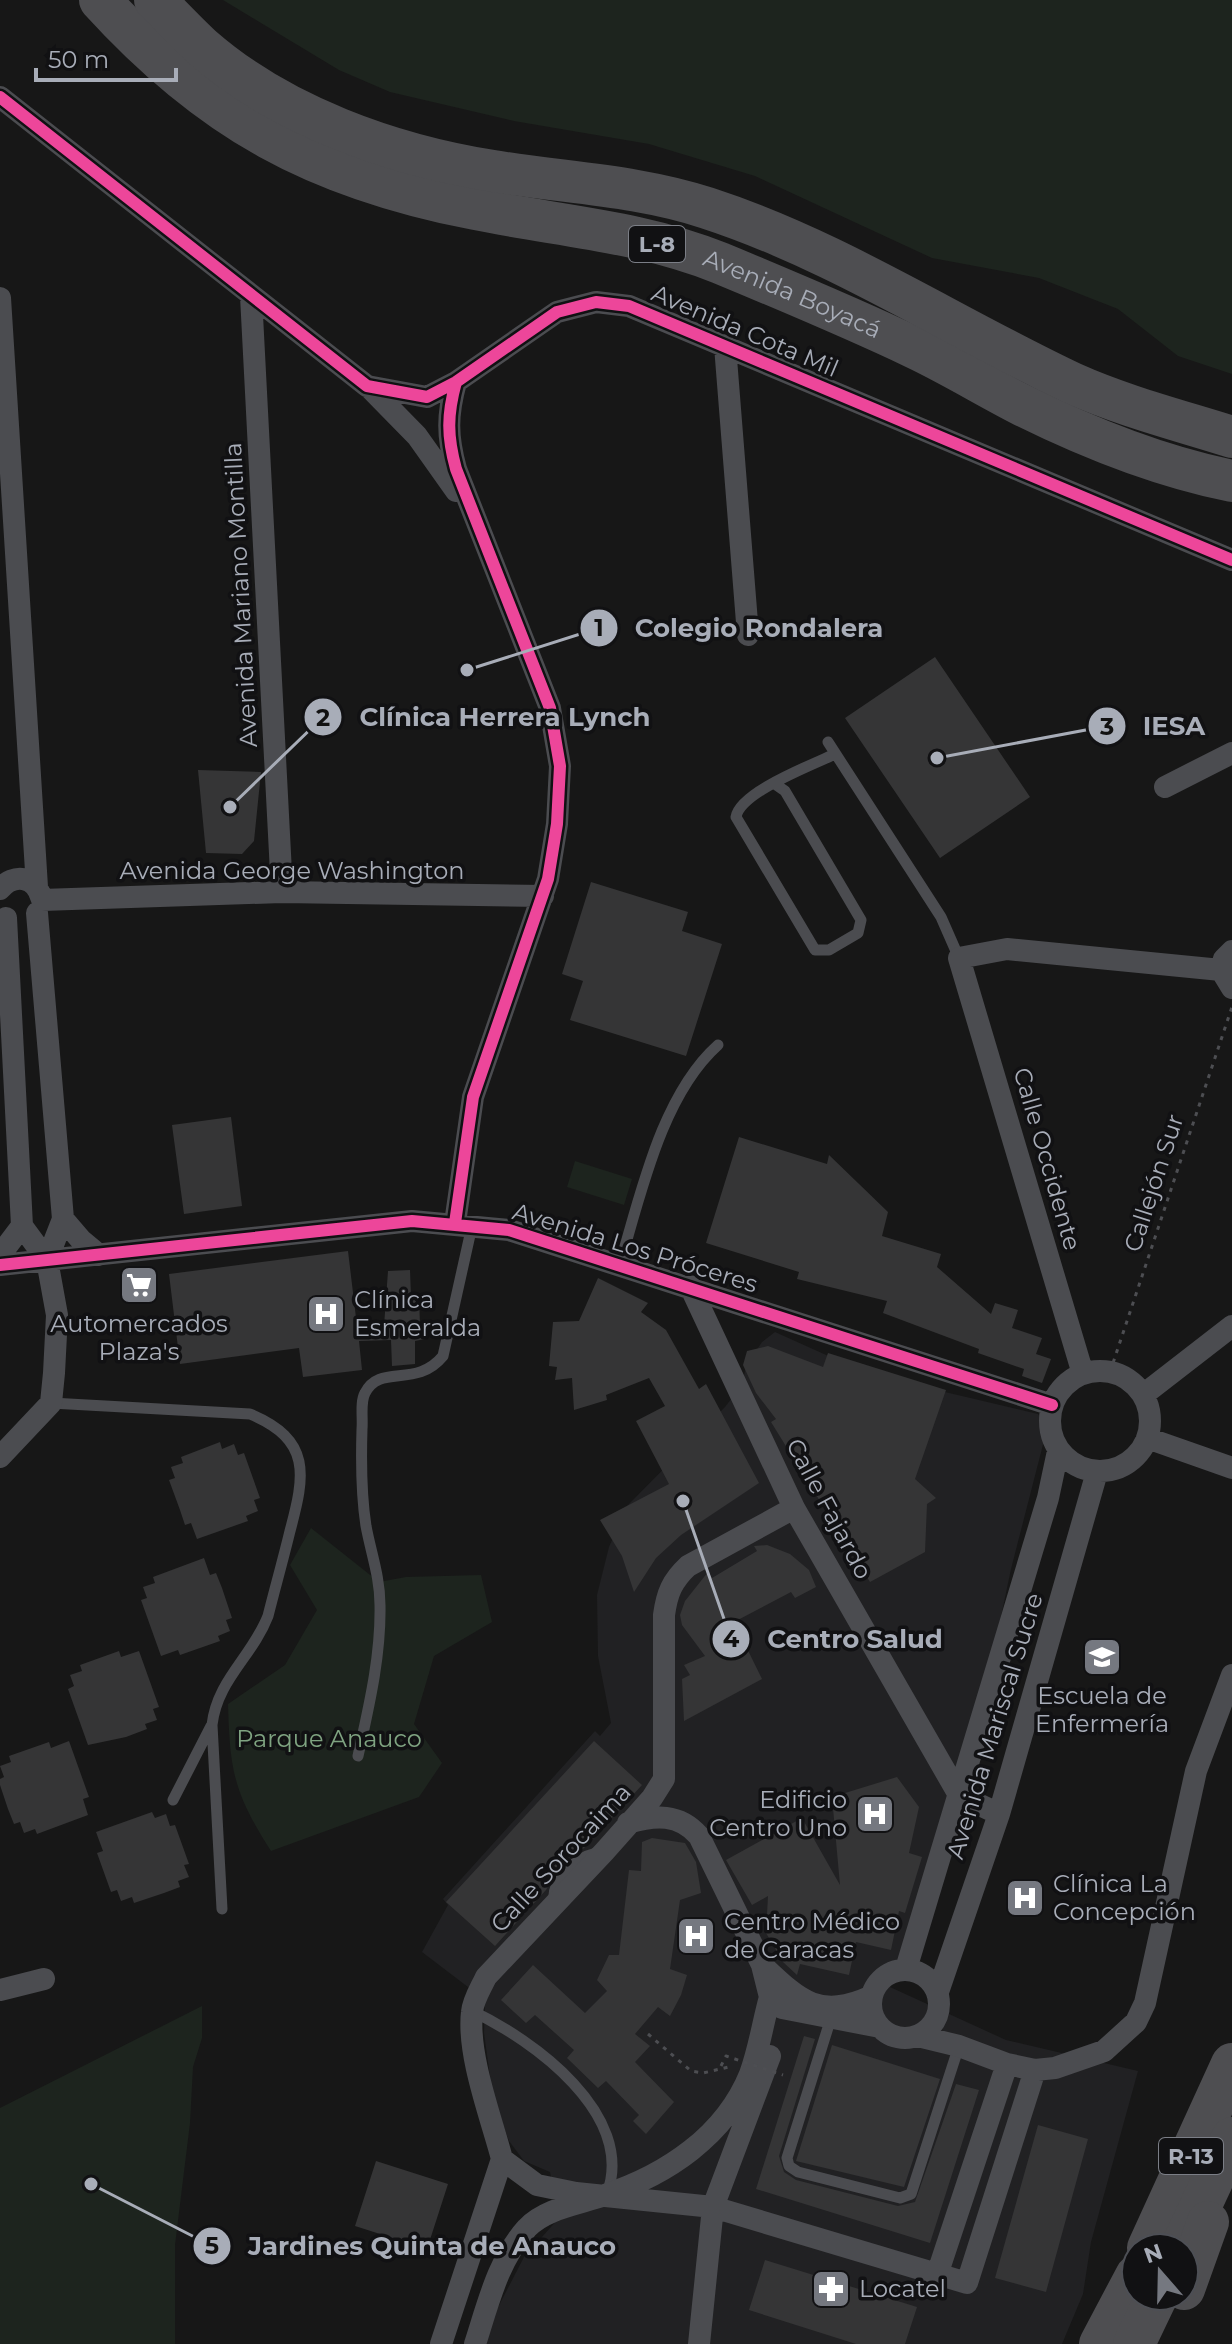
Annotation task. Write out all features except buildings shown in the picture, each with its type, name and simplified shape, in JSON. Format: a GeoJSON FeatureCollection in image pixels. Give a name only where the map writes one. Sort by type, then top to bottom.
{"type":"FeatureCollection","features":[{"type":"Feature","properties":{"kind":"highway","name":"Avenida Boyacá"},"geometry":{"type":"LineString","coordinates":[[100,0],[175,76],[227,115],[321,165],[377,187],[477,210],[603,229],[716,262],[916,348],[1023,405],[1132,454],[1232,481]]}},
{"type":"Feature","properties":{"kind":"highway","name":"Avenida Boyacá"},"geometry":{"type":"LineString","coordinates":[[155,0],[204,48],[271,95],[333,126],[412,153],[492,171],[635,189],[707,208],[773,233],[845,267],[1114,401],[1232,437]]}},
{"type":"Feature","properties":{"kind":"highway","name":"R-13"},"geometry":{"type":"LineString","coordinates":[[1155,2232],[1232,2064]]}},
{"type":"Feature","properties":{"kind":"highway","name":"R-13"},"geometry":{"type":"LineString","coordinates":[[1188,2232],[1232,2138]]}},
{"type":"Feature","properties":{"kind":"highway","name":"R-13"},"geometry":{"type":"LineString","coordinates":[[1200,2249],[1207,2232],[1211,2181]]}},
{"type":"Feature","properties":{"kind":"highway"},"geometry":{"type":"LineString","coordinates":[[1100,2344],[1120,2306]]}},
{"type":"Feature","properties":{"kind":"highway"},"geometry":{"type":"LineString","coordinates":[[1134,2344],[1149,2312]]}},
{"type":"Feature","properties":{"kind":"highway"},"geometry":{"type":"LineString","coordinates":[[1161,2344],[1174,2312]]}},
{"type":"Feature","properties":{"kind":"street","name":"Avenida Cota Mil"},"geometry":{"type":"LineString","coordinates":[[0,97],[367,386],[427,397],[456,382],[557,312],[596,302],[629,306],[1232,560]]}},
{"type":"Feature","properties":{"kind":"street","name":"Avenida Mariano Montilla"},"geometry":{"type":"LineString","coordinates":[[251,296],[282,892]]}},
{"type":"Feature","properties":{"kind":"street"},"geometry":{"type":"LineString","coordinates":[[0,298],[6,473],[63,1219],[47,1260]]}},
{"type":"Feature","properties":{"kind":"street"},"geometry":{"type":"LineString","coordinates":[[725,346],[748,635]]}},
{"type":"Feature","properties":{"kind":"street"},"geometry":{"type":"LineString","coordinates":[[456,382],[448,413],[447,436],[469,508],[550,708],[558,740],[557,824],[543,896],[473,1097],[463,1224]]}},
{"type":"Feature","properties":{"kind":"street"},"geometry":{"type":"LineString","coordinates":[[367,386],[417,436],[469,508]]}},
{"type":"Feature","properties":{"kind":"street"},"geometry":{"type":"LineString","coordinates":[[1165,787],[1232,753]]}},
{"type":"Feature","properties":{"kind":"street"},"geometry":{"type":"LineString","coordinates":[[0,862],[1,887],[20,878],[39,900]]}},
{"type":"Feature","properties":{"kind":"street","name":"Avenida George Washington"},"geometry":{"type":"LineString","coordinates":[[39,900],[282,892],[543,896]]}},
{"type":"Feature","properties":{"kind":"street"},"geometry":{"type":"LineString","coordinates":[[3,915],[19,923],[39,900]]}},
{"type":"Feature","properties":{"kind":"street"},"geometry":{"type":"LineString","coordinates":[[0,1457],[51,1403],[57,1315],[47,1260],[22,1226],[3,915]]}},
{"type":"Feature","properties":{"kind":"street"},"geometry":{"type":"LineString","coordinates":[[959,958],[1007,949],[1228,970]]}},
{"type":"Feature","properties":{"kind":"street","name":"Calle Occidente"},"geometry":{"type":"LineString","coordinates":[[959,958],[1083,1374]]}},
{"type":"Feature","properties":{"kind":"street"},"geometry":{"type":"LineString","coordinates":[[63,1219],[99,1255]]}},
{"type":"Feature","properties":{"kind":"street","name":"Avenida Los Próceres"},"geometry":{"type":"LineString","coordinates":[[0,1265],[412,1221],[509,1230],[1052,1405]]}},
{"type":"Feature","properties":{"kind":"street"},"geometry":{"type":"LineString","coordinates":[[0,1255],[22,1226]]}},
{"type":"Feature","properties":{"kind":"street","name":"Calle Fajardo"},"geometry":{"type":"LineString","coordinates":[[690,1286],[794,1508],[959,1795]]}},
{"type":"Feature","properties":{"kind":"street"},"geometry":{"type":"LineString","coordinates":[[1143,1395],[1232,1326]]}},
{"type":"Feature","properties":{"kind":"street"},"geometry":{"type":"LineString","coordinates":[[1110,1372],[1123,1376],[1143,1395],[1150,1423],[1142,1449],[1122,1467],[1097,1472],[1075,1466],[1058,1451],[1049,1429],[1052,1405],[1069,1381],[1083,1374],[1110,1372]]}},
{"type":"Feature","properties":{"kind":"street"},"geometry":{"type":"LineString","coordinates":[[1147,1438],[1232,1468]]}},
{"type":"Feature","properties":{"kind":"street","name":"Avenida Mariscal Sucre"},"geometry":{"type":"LineString","coordinates":[[906,1969],[1048,1498],[1058,1451]]}},
{"type":"Feature","properties":{"kind":"street","name":"Avenida Mariscal Sucre"},"geometry":{"type":"LineString","coordinates":[[938,2001],[999,1814],[1097,1472]]}},
{"type":"Feature","properties":{"kind":"street","name":"Calle Sorocaima"},"geometry":{"type":"LineString","coordinates":[[502,2159],[474,2044],[472,2011],[486,1977],[604,1852],[652,1798],[664,1779],[664,1615],[667,1594],[676,1578],[688,1566],[794,1508]]}},
{"type":"Feature","properties":{"kind":"street"},"geometry":{"type":"LineString","coordinates":[[776,2003],[880,2027],[898,2037],[918,2036],[959,2046],[1007,2064],[1035,2070],[1055,2068],[1104,2051],[1136,2022],[1145,2003],[1196,1771],[1232,1675]]}},
{"type":"Feature","properties":{"kind":"street"},"geometry":{"type":"LineString","coordinates":[[959,1795],[999,1814]]}},
{"type":"Feature","properties":{"kind":"street"},"geometry":{"type":"LineString","coordinates":[[628,1823],[664,1817],[681,1820],[692,1828],[762,1965],[776,2003],[764,2079],[713,2207],[699,2344]]}},
{"type":"Feature","properties":{"kind":"street"},"geometry":{"type":"LineString","coordinates":[[762,1965],[789,1990],[824,2008],[853,2004],[872,1996],[888,1974],[906,1969],[926,1976],[959,2046]]}},
{"type":"Feature","properties":{"kind":"street"},"geometry":{"type":"LineString","coordinates":[[0,1990],[44,1979]]}},
{"type":"Feature","properties":{"kind":"street"},"geometry":{"type":"LineString","coordinates":[[872,1996],[872,2012],[880,2027]]}},
{"type":"Feature","properties":{"kind":"street"},"geometry":{"type":"LineString","coordinates":[[918,2036],[928,2030],[938,2001]]}},
{"type":"Feature","properties":{"kind":"street"},"geometry":{"type":"LineString","coordinates":[[475,2344],[496,2278],[529,2225],[566,2206],[607,2195],[656,2173],[697,2147],[718,2125],[750,2074],[776,2003]]}},
{"type":"Feature","properties":{"kind":"street"},"geometry":{"type":"LineString","coordinates":[[937,2275],[1007,2064]]}},
{"type":"Feature","properties":{"kind":"street"},"geometry":{"type":"LineString","coordinates":[[441,2344],[502,2159],[537,2185],[713,2207],[967,2283],[1035,2070]]}},
{"type":"Feature","properties":{"kind":"lane"},"geometry":{"type":"LineString","coordinates":[[828,742],[941,917],[959,958]]}},
{"type":"Feature","properties":{"kind":"lane"},"geometry":{"type":"LineString","coordinates":[[775,784],[785,791],[861,920],[858,933],[829,950],[815,950],[736,817],[746,800],[775,784],[835,754]]}},
{"type":"Feature","properties":{"kind":"lane"},"geometry":{"type":"LineString","coordinates":[[620,1264],[671,1107],[701,1060],[718,1045]]}},
{"type":"Feature","properties":{"kind":"lane"},"geometry":{"type":"LineString","coordinates":[[358,1756],[374,1684],[380,1609],[379,1582],[366,1525],[361,1465],[363,1395],[372,1383],[385,1376],[415,1376],[433,1369],[443,1356],[463,1224]]}},
{"type":"Feature","properties":{"kind":"lane"},"geometry":{"type":"LineString","coordinates":[[51,1403],[250,1414],[274,1424],[289,1438],[298,1455],[303,1475],[299,1499],[268,1616],[261,1634],[215,1701],[212,1725],[222,1909]]}},
{"type":"Feature","properties":{"kind":"lane"},"geometry":{"type":"LineString","coordinates":[[173,1800],[212,1725]]}},
{"type":"Feature","properties":{"kind":"lane"},"geometry":{"type":"LineString","coordinates":[[472,2011],[529,2044],[585,2098],[608,2140],[613,2168],[607,2195]]}},
{"type":"Feature","properties":{"kind":"lane"},"geometry":{"type":"LineString","coordinates":[[831,2018],[787,2158],[789,2166],[798,2172],[906,2197],[911,2194],[959,2046]]}},
{"type":"Feature","properties":{"kind":"path"},"geometry":{"type":"LineString","coordinates":[[648,2034],[691,2071],[703,2073],[721,2066],[739,2068],[750,2074]]}},
{"type":"Feature","properties":{"kind":"path"},"geometry":{"type":"LineString","coordinates":[[721,2066],[726,2056],[783,2075]]}},
{"type":"Feature","properties":{"kind":"shaded area"},"geometry":{"type":"Polygon","coordinates":[[[775,1332],[844,1363],[928,1388],[1038,1414],[1047,1429],[1011,1569],[990,1669],[904,1964],[884,1971],[879,1982],[1006,2040],[1138,2071],[1091,2242],[1083,2294],[1062,2344],[479,2344],[524,2257],[559,2218],[550,2172],[524,2161],[509,2141],[499,2114],[492,2091],[484,2033],[485,2000],[422,1952],[448,1905],[443,1899],[595,1731],[600,1736],[611,1723],[598,1656],[597,1595],[609,1547],[627,1506],[725,1407],[742,1385],[746,1366],[762,1342],[775,1332]]]}},
{"type":"Feature","properties":{"kind":"green space"},"geometry":{"type":"Polygon","coordinates":[[[223,0],[1232,0],[1232,374],[1178,356],[1118,309],[1039,278],[932,258],[755,176],[649,144],[514,121],[390,92],[339,70],[223,0]]]}},
{"type":"Feature","properties":{"kind":"green space"},"geometry":{"type":"Polygon","coordinates":[[[575,1161],[632,1179],[624,1205],[567,1187],[575,1161]]]}},
{"type":"Feature","properties":{"kind":"green space","name":"Parque Anauco"},"geometry":{"type":"Polygon","coordinates":[[[311,1528],[379,1582],[406,1577],[481,1575],[492,1622],[434,1656],[414,1724],[442,1763],[419,1797],[271,1851],[249,1813],[236,1781],[230,1748],[228,1704],[285,1665],[317,1610],[290,1565],[311,1528]]]}},
{"type":"Feature","properties":{"kind":"green space"},"geometry":{"type":"Polygon","coordinates":[[[202,2006],[202,2038],[193,2067],[190,2123],[175,2245],[175,2344],[0,2344],[0,2108],[202,2006]]]}},
{"type":"Feature","properties":{"kind":"cycle path"},"geometry":{"type":"LineString","coordinates":[[0,97],[367,386],[427,397],[456,382],[557,312],[596,302],[629,306],[1232,560]]}},
{"type":"Feature","properties":{"kind":"cycle path"},"geometry":{"type":"LineString","coordinates":[[455,1223],[473,1097],[548,879],[557,824],[560,766],[550,708],[456,469],[449,426],[456,382]]}},
{"type":"Feature","properties":{"kind":"cycle path"},"geometry":{"type":"LineString","coordinates":[[0,1265],[412,1221],[509,1230],[1052,1405]]}},
{"type":"Feature","properties":{"kind":"place","name":"Colegio Rondalera"},"geometry":{"type":"Point","coordinates":[467,670]}},
{"type":"Feature","properties":{"kind":"place","name":"IESA"},"geometry":{"type":"Point","coordinates":[937,758]}},
{"type":"Feature","properties":{"kind":"place","name":"Clínica Herrera Lynch"},"geometry":{"type":"Point","coordinates":[230,807]}},
{"type":"Feature","properties":{"kind":"place","name":"Automercados Plaza's"},"geometry":{"type":"Point","coordinates":[139,1285]}},
{"type":"Feature","properties":{"kind":"place","name":"Clínica Esmeralda"},"geometry":{"type":"Point","coordinates":[326,1314]}},
{"type":"Feature","properties":{"kind":"place","name":"Centro Salud"},"geometry":{"type":"Point","coordinates":[683,1501]}},
{"type":"Feature","properties":{"kind":"place","name":"Escuela de Enfermería"},"geometry":{"type":"Point","coordinates":[1102,1657]}},
{"type":"Feature","properties":{"kind":"place","name":"Edificio Centro Uno"},"geometry":{"type":"Point","coordinates":[875,1814]}},
{"type":"Feature","properties":{"kind":"place","name":"Clínica La Concepción"},"geometry":{"type":"Point","coordinates":[1025,1898]}},
{"type":"Feature","properties":{"kind":"place","name":"Centro Médico de Caracas"},"geometry":{"type":"Point","coordinates":[696,1936]}},
{"type":"Feature","properties":{"kind":"place","name":"Jardines Quinta de Anauco"},"geometry":{"type":"Point","coordinates":[91,2184]}},
{"type":"Feature","properties":{"kind":"place","name":"Locatel"},"geometry":{"type":"Point","coordinates":[831,2289]}}]}
